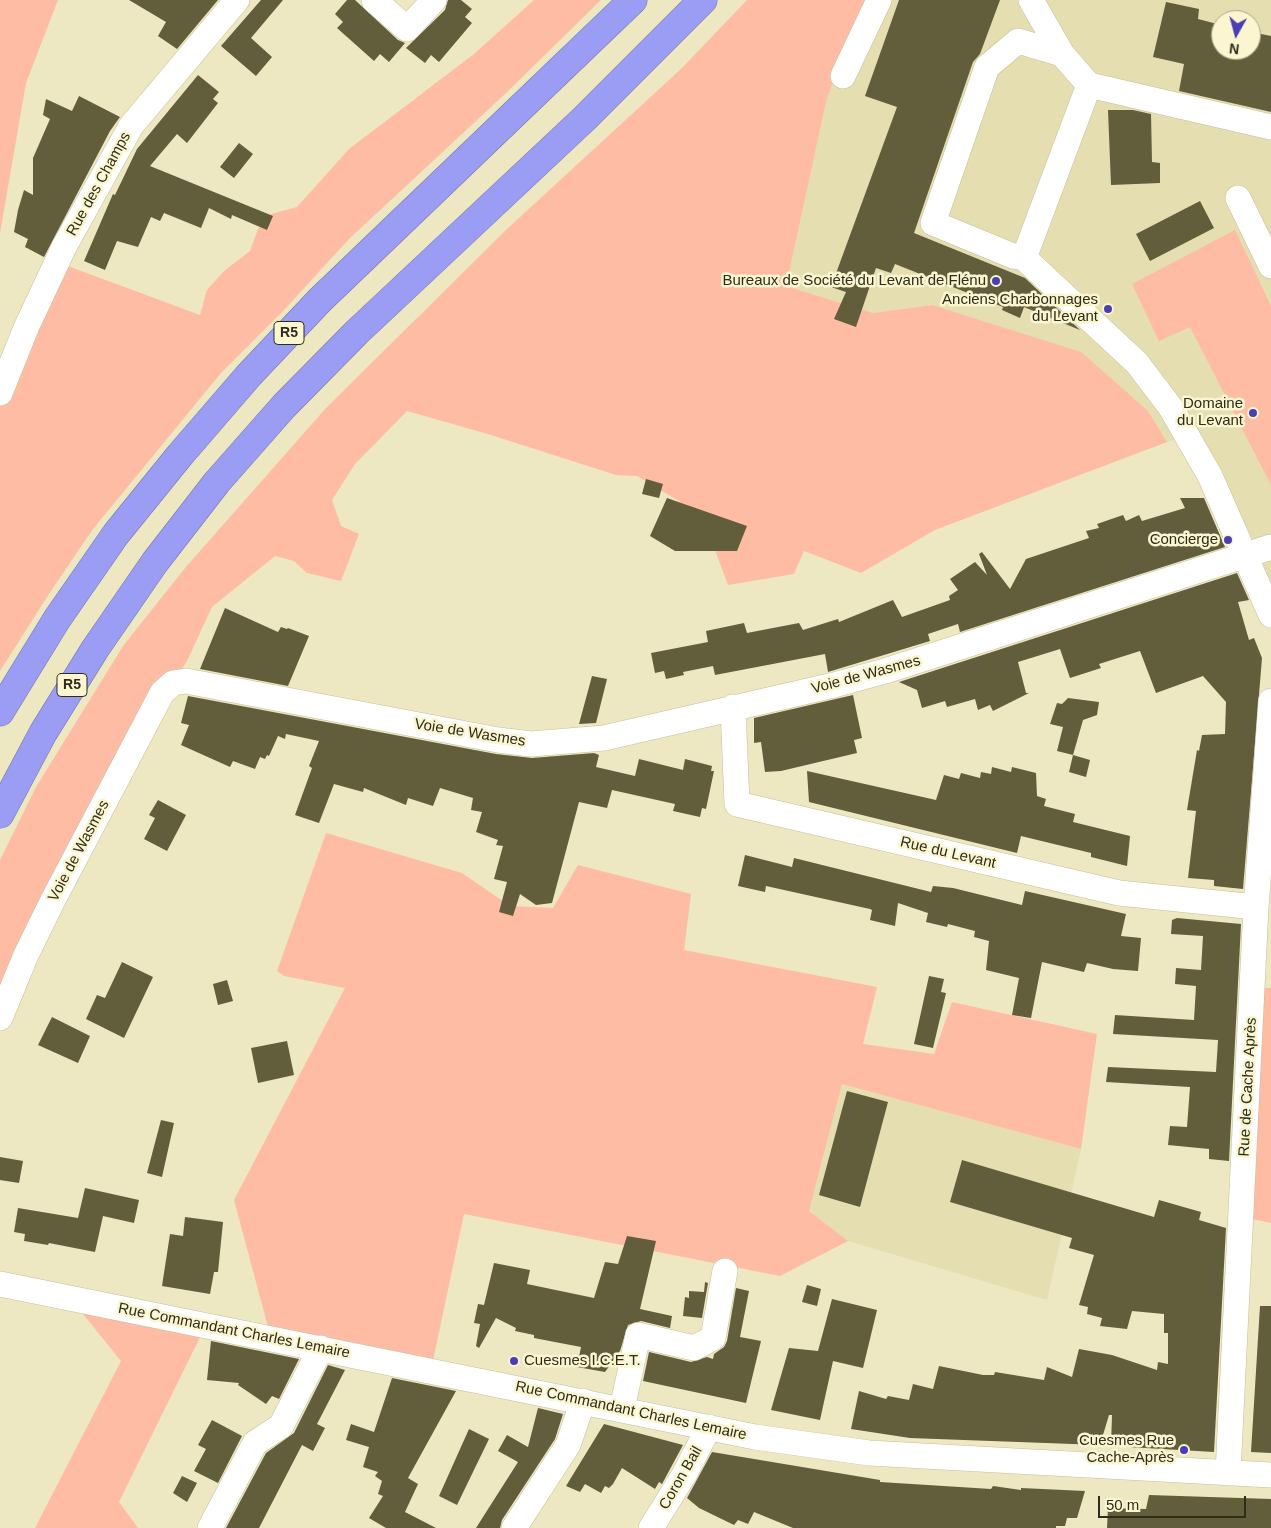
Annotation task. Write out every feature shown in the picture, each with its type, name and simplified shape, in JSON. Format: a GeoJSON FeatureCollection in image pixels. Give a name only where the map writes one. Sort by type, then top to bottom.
{"type":"FeatureCollection","features":[{"type":"Feature","properties":{"kind":"highway","name":"R5"},"geometry":{"type":"LineString","coordinates":[[0,712],[57,619],[116,534],[180,455],[249,375],[320,300],[633,0]]}},
{"type":"Feature","properties":{"kind":"highway","name":"R5"},"geometry":{"type":"LineString","coordinates":[[0,814],[43,733],[95,649],[155,562],[217,482],[284,406],[357,332],[585,118],[703,0]]}},
{"type":"Feature","properties":{"kind":"street","name":"Rue des Champs"},"geometry":{"type":"LineString","coordinates":[[0,393],[26,328],[64,247],[131,126],[237,0]]}},
{"type":"Feature","properties":{"kind":"street"},"geometry":{"type":"LineString","coordinates":[[374,0],[407,29],[434,0]]}},
{"type":"Feature","properties":{"kind":"street"},"geometry":{"type":"LineString","coordinates":[[843,76],[879,0]]}},
{"type":"Feature","properties":{"kind":"street"},"geometry":{"type":"LineString","coordinates":[[1031,0],[1062,54],[1089,85],[1271,127]]}},
{"type":"Feature","properties":{"kind":"street"},"geometry":{"type":"LineString","coordinates":[[1062,54],[1018,41],[987,67],[933,223],[1013,256],[1024,258],[1138,363],[1171,408],[1210,476],[1271,615]]}},
{"type":"Feature","properties":{"kind":"street"},"geometry":{"type":"LineString","coordinates":[[1024,258],[1089,85]]}},
{"type":"Feature","properties":{"kind":"street"},"geometry":{"type":"LineString","coordinates":[[1238,198],[1271,266]]}},
{"type":"Feature","properties":{"kind":"street","name":"Voie de Wasmes"},"geometry":{"type":"LineString","coordinates":[[0,1018],[26,955],[52,902],[162,693],[174,683],[186,681],[498,740],[530,744],[604,738],[696,718],[733,707],[834,685],[885,671],[1271,547]]}},
{"type":"Feature","properties":{"kind":"street","name":"Rue de Cache Après"},"geometry":{"type":"LineString","coordinates":[[1228,1473],[1256,907],[1271,701]]}},
{"type":"Feature","properties":{"kind":"street","name":"Rue du Levant"},"geometry":{"type":"LineString","coordinates":[[733,707],[737,804],[1119,893],[1256,907]]}},
{"type":"Feature","properties":{"kind":"street"},"geometry":{"type":"LineString","coordinates":[[622,1409],[638,1335],[694,1348],[712,1338],[725,1271]]}},
{"type":"Feature","properties":{"kind":"street","name":"Rue Commandant Charles Lemaire"},"geometry":{"type":"LineString","coordinates":[[0,1284],[756,1437],[869,1453],[1271,1475]]}},
{"type":"Feature","properties":{"kind":"street"},"geometry":{"type":"LineString","coordinates":[[210,1528],[255,1443],[282,1426],[321,1348]]}},
{"type":"Feature","properties":{"kind":"street"},"geometry":{"type":"LineString","coordinates":[[514,1528],[568,1445],[583,1401]]}},
{"type":"Feature","properties":{"kind":"street","name":"Coron Bail"},"geometry":{"type":"LineString","coordinates":[[652,1528],[684,1475],[709,1427]]}},
{"type":"Feature","properties":{"kind":"shaded area"},"geometry":{"type":"Polygon","coordinates":[[[0,0],[58,0],[26,83],[0,233],[0,0]]]}},
{"type":"Feature","properties":{"kind":"shaded area"},"geometry":{"type":"Polygon","coordinates":[[[534,0],[601,0],[505,94],[349,239],[284,310],[221,373],[93,529],[0,671],[0,391],[57,262],[200,315],[207,290],[224,271],[250,251],[258,229],[271,214],[297,207],[349,149],[474,54],[534,0]]]}},
{"type":"Feature","properties":{"kind":"shaded area"},"geometry":{"type":"Polygon","coordinates":[[[747,0],[866,0],[827,98],[786,286],[873,313],[932,305],[1081,352],[1148,411],[1167,442],[935,530],[861,573],[804,551],[794,574],[728,585],[702,515],[637,476],[616,475],[491,435],[407,411],[355,464],[332,500],[341,526],[359,534],[341,581],[307,573],[294,561],[275,556],[212,607],[187,661],[173,683],[0,1018],[0,860],[36,787],[123,646],[185,568],[326,408],[507,229],[682,68],[747,0]]]}},
{"type":"Feature","properties":{"kind":"shaded area","name":"Anciens Charbonnages du Levant"},"geometry":{"type":"Polygon","coordinates":[[[866,0],[1271,0],[1271,615],[1188,436],[1167,442],[1148,411],[932,305],[873,313],[786,286],[827,98],[866,0]]]}},
{"type":"Feature","properties":{"kind":"shaded area","name":"Domaine du Levant"},"geometry":{"type":"Polygon","coordinates":[[[1235,230],[1271,306],[1271,485],[1190,327],[1159,341],[1132,284],[1235,230]]]}},
{"type":"Feature","properties":{"kind":"shaded area"},"geometry":{"type":"Polygon","coordinates":[[[326,833],[462,873],[510,906],[553,908],[578,865],[691,894],[684,950],[877,987],[863,1044],[934,1054],[952,1002],[1097,1034],[1081,1149],[842,1084],[809,1211],[848,1241],[780,1276],[464,1214],[431,1370],[271,1338],[234,1200],[345,988],[284,976],[277,971],[326,833]]]}},
{"type":"Feature","properties":{"kind":"shaded area"},"geometry":{"type":"Polygon","coordinates":[[[1256,988],[1271,988],[1271,1223],[1243,1217],[1256,988]]]}},
{"type":"Feature","properties":{"kind":"shaded area"},"geometry":{"type":"Polygon","coordinates":[[[842,1084],[1081,1149],[1047,1300],[848,1241],[809,1211],[842,1084]]]}},
{"type":"Feature","properties":{"kind":"shaded area"},"geometry":{"type":"Polygon","coordinates":[[[70,1298],[206,1325],[119,1502],[138,1528],[35,1528],[121,1361],[70,1298]]]}},
{"type":"Feature","properties":{"kind":"building"},"geometry":{"type":"Polygon","coordinates":[[[129,0],[218,0],[177,49],[158,36],[166,22],[129,0]]]}},
{"type":"Feature","properties":{"kind":"building"},"geometry":{"type":"Polygon","coordinates":[[[261,0],[283,0],[251,38],[272,57],[256,76],[221,46],[261,0]]]}},
{"type":"Feature","properties":{"kind":"building"},"geometry":{"type":"Polygon","coordinates":[[[347,0],[355,0],[398,40],[405,43],[389,62],[380,54],[374,61],[337,28],[343,22],[335,14],[347,0]]]}},
{"type":"Feature","properties":{"kind":"building"},"geometry":{"type":"Polygon","coordinates":[[[448,0],[461,0],[472,9],[465,17],[472,23],[439,62],[431,55],[425,63],[406,48],[445,10],[448,0]]]}},
{"type":"Feature","properties":{"kind":"building"},"geometry":{"type":"Polygon","coordinates":[[[899,0],[1000,0],[980,54],[973,62],[914,233],[1025,278],[1080,330],[1024,307],[1020,318],[1002,310],[1003,307],[895,264],[891,273],[876,268],[856,327],[834,319],[846,292],[831,287],[897,107],[865,96],[899,0]]]}},
{"type":"Feature","properties":{"kind":"building"},"geometry":{"type":"Polygon","coordinates":[[[1166,2],[1199,9],[1198,19],[1211,22],[1211,60],[1261,60],[1261,34],[1271,36],[1271,112],[1179,91],[1184,64],[1153,57],[1166,2]]]}},
{"type":"Feature","properties":{"kind":"building"},"geometry":{"type":"Polygon","coordinates":[[[198,75],[219,92],[213,99],[218,103],[187,143],[177,134],[150,166],[273,216],[267,230],[232,215],[231,219],[209,208],[201,228],[164,213],[160,221],[151,217],[138,247],[117,241],[105,270],[84,261],[113,194],[115,195],[137,149],[198,75]]]}},
{"type":"Feature","properties":{"kind":"building"},"geometry":{"type":"Polygon","coordinates":[[[79,96],[120,117],[110,131],[44,257],[25,247],[28,239],[14,232],[18,210],[24,190],[33,195],[33,158],[50,119],[43,115],[46,99],[72,111],[79,96]]]}},
{"type":"Feature","properties":{"kind":"building"},"geometry":{"type":"Polygon","coordinates":[[[1108,110],[1133,110],[1151,114],[1152,162],[1160,163],[1160,183],[1111,185],[1108,110]]]}},
{"type":"Feature","properties":{"kind":"building"},"geometry":{"type":"Polygon","coordinates":[[[239,143],[253,154],[234,178],[220,167],[239,143]]]}},
{"type":"Feature","properties":{"kind":"building"},"geometry":{"type":"Polygon","coordinates":[[[1200,201],[1214,228],[1150,261],[1136,234],[1200,201]]]}},
{"type":"Feature","properties":{"kind":"building"},"geometry":{"type":"Polygon","coordinates":[[[646,479],[663,484],[659,498],[642,494],[646,479]]]}},
{"type":"Feature","properties":{"kind":"building"},"geometry":{"type":"Polygon","coordinates":[[[667,498],[747,526],[737,551],[675,551],[650,536],[667,498]]]}},
{"type":"Feature","properties":{"kind":"building"},"geometry":{"type":"Polygon","coordinates":[[[1180,498],[1204,498],[1225,547],[960,632],[958,624],[928,634],[930,641],[828,672],[825,654],[715,675],[713,666],[683,672],[684,675],[666,679],[664,671],[655,673],[651,653],[708,642],[706,631],[744,623],[747,633],[799,623],[803,630],[838,619],[839,622],[893,600],[902,617],[950,600],[949,596],[958,590],[950,579],[975,562],[987,575],[979,554],[982,552],[1010,589],[1026,559],[1089,538],[1086,531],[1099,528],[1097,524],[1123,515],[1126,521],[1139,515],[1142,521],[1185,508],[1180,498]]]}},
{"type":"Feature","properties":{"kind":"building"},"geometry":{"type":"Polygon","coordinates":[[[1237,573],[1249,600],[1238,602],[1249,640],[1254,638],[1262,658],[1243,889],[1214,886],[1214,880],[1188,878],[1196,811],[1187,810],[1197,750],[1199,751],[1202,735],[1225,734],[1226,702],[1203,676],[1156,693],[1140,651],[1099,664],[1101,668],[1070,678],[1060,649],[1018,662],[1026,693],[1029,693],[993,711],[990,705],[978,710],[975,699],[947,707],[945,701],[922,708],[917,690],[899,682],[1237,573]]]}},
{"type":"Feature","properties":{"kind":"building"},"geometry":{"type":"Polygon","coordinates":[[[225,608],[278,632],[281,627],[309,636],[288,686],[200,669],[225,608]]]}},
{"type":"Feature","properties":{"kind":"building"},"geometry":{"type":"Polygon","coordinates":[[[592,676],[607,679],[596,723],[579,724],[592,676]]]}},
{"type":"Feature","properties":{"kind":"building"},"geometry":{"type":"Polygon","coordinates":[[[853,695],[862,738],[854,740],[857,753],[781,771],[765,772],[761,742],[754,743],[754,718],[853,695]]]}},
{"type":"Feature","properties":{"kind":"building"},"geometry":{"type":"Polygon","coordinates":[[[188,696],[496,754],[532,758],[594,753],[599,755],[596,767],[635,776],[639,759],[683,770],[685,759],[712,766],[711,771],[714,771],[706,809],[702,808],[700,817],[673,811],[675,804],[612,790],[607,808],[579,802],[552,903],[536,905],[520,894],[513,916],[499,912],[507,882],[494,879],[503,846],[496,845],[498,840],[476,832],[482,812],[471,810],[473,798],[440,788],[433,806],[408,798],[406,805],[364,788],[363,792],[334,784],[319,823],[295,815],[312,768],[309,766],[319,741],[286,734],[285,739],[278,736],[269,756],[267,755],[265,759],[260,757],[255,769],[233,761],[230,767],[181,745],[189,725],[181,723],[188,696]]]}},
{"type":"Feature","properties":{"kind":"building"},"geometry":{"type":"Polygon","coordinates":[[[1068,698],[1099,702],[1097,715],[1083,720],[1073,755],[1057,751],[1063,727],[1050,724],[1057,703],[1062,704],[1068,698]]]}},
{"type":"Feature","properties":{"kind":"building"},"geometry":{"type":"Polygon","coordinates":[[[1073,755],[1090,760],[1086,777],[1069,772],[1073,755]]]}},
{"type":"Feature","properties":{"kind":"building"},"geometry":{"type":"Polygon","coordinates":[[[992,767],[1011,772],[1012,767],[1036,773],[1037,796],[1046,799],[1044,806],[1075,814],[1073,822],[1130,836],[1127,866],[1091,857],[1091,853],[1021,836],[1017,853],[809,802],[807,771],[936,800],[944,775],[959,779],[961,773],[980,778],[981,772],[991,774],[992,767]]]}},
{"type":"Feature","properties":{"kind":"building"},"geometry":{"type":"Polygon","coordinates":[[[158,800],[186,815],[167,851],[144,839],[155,818],[149,815],[158,800]]]}},
{"type":"Feature","properties":{"kind":"building"},"geometry":{"type":"Polygon","coordinates":[[[745,855],[792,867],[794,858],[931,892],[933,886],[953,888],[1022,905],[1025,891],[1126,914],[1121,936],[1141,938],[1138,971],[1113,969],[1087,963],[1084,972],[1042,962],[1031,1018],[1012,1015],[1019,978],[986,970],[989,941],[974,937],[975,931],[948,924],[947,927],[926,922],[928,913],[898,903],[895,926],[870,920],[872,910],[870,909],[766,886],[765,892],[738,886],[745,855]]]}},
{"type":"Feature","properties":{"kind":"building"},"geometry":{"type":"Polygon","coordinates":[[[1177,918],[1241,924],[1229,1161],[1209,1159],[1209,1149],[1168,1145],[1170,1126],[1187,1127],[1190,1087],[1106,1082],[1108,1067],[1216,1072],[1218,1040],[1113,1034],[1115,1015],[1194,1020],[1196,986],[1175,984],[1176,968],[1201,970],[1203,936],[1171,934],[1172,920],[1177,918]]]}},
{"type":"Feature","properties":{"kind":"building"},"geometry":{"type":"Polygon","coordinates":[[[122,962],[153,977],[124,1038],[86,1019],[97,995],[105,998],[122,962]]]}},
{"type":"Feature","properties":{"kind":"building"},"geometry":{"type":"Polygon","coordinates":[[[929,976],[944,979],[941,992],[946,993],[933,1048],[914,1044],[929,976]]]}},
{"type":"Feature","properties":{"kind":"building"},"geometry":{"type":"Polygon","coordinates":[[[227,980],[233,1001],[218,1005],[213,984],[227,980]]]}},
{"type":"Feature","properties":{"kind":"building"},"geometry":{"type":"Polygon","coordinates":[[[52,1017],[90,1036],[78,1063],[38,1045],[52,1017]]]}},
{"type":"Feature","properties":{"kind":"building"},"geometry":{"type":"Polygon","coordinates":[[[287,1041],[294,1075],[258,1083],[251,1048],[287,1041]]]}},
{"type":"Feature","properties":{"kind":"building"},"geometry":{"type":"Polygon","coordinates":[[[847,1091],[888,1102],[860,1207],[819,1195],[847,1091]]]}},
{"type":"Feature","properties":{"kind":"building"},"geometry":{"type":"Polygon","coordinates":[[[161,1120],[174,1123],[162,1177],[147,1173],[161,1120]]]}},
{"type":"Feature","properties":{"kind":"building"},"geometry":{"type":"Polygon","coordinates":[[[0,1157],[23,1161],[19,1183],[0,1180],[0,1157]]]}},
{"type":"Feature","properties":{"kind":"building"},"geometry":{"type":"Polygon","coordinates":[[[962,1160],[1154,1217],[1159,1200],[1201,1212],[1199,1220],[1226,1228],[1214,1452],[1111,1446],[1112,1415],[1109,1415],[1100,1445],[910,1438],[851,1429],[859,1391],[886,1399],[888,1396],[909,1400],[913,1384],[933,1389],[939,1366],[983,1375],[994,1375],[995,1372],[1044,1380],[1047,1367],[1072,1377],[1079,1349],[1112,1355],[1157,1370],[1158,1362],[1168,1364],[1168,1333],[1164,1333],[1164,1314],[1132,1311],[1127,1329],[1100,1326],[1102,1318],[1087,1314],[1088,1307],[1079,1305],[1094,1255],[1069,1248],[1072,1238],[950,1202],[962,1160]]]}},
{"type":"Feature","properties":{"kind":"building"},"geometry":{"type":"Polygon","coordinates":[[[85,1188],[139,1200],[134,1223],[103,1216],[95,1252],[49,1243],[48,1245],[24,1241],[25,1234],[14,1232],[18,1208],[78,1218],[85,1188]]]}},
{"type":"Feature","properties":{"kind":"building"},"geometry":{"type":"Polygon","coordinates":[[[185,1217],[223,1222],[218,1272],[214,1272],[210,1294],[162,1286],[170,1234],[183,1236],[185,1217]]]}},
{"type":"Feature","properties":{"kind":"building"},"geometry":{"type":"Polygon","coordinates":[[[627,1236],[656,1241],[640,1309],[672,1316],[670,1328],[641,1321],[628,1325],[620,1351],[605,1372],[577,1367],[581,1347],[534,1338],[534,1335],[515,1331],[516,1328],[496,1318],[479,1348],[476,1346],[480,1324],[474,1323],[478,1304],[484,1305],[494,1263],[530,1270],[527,1284],[594,1298],[605,1262],[618,1264],[627,1236]]]}},
{"type":"Feature","properties":{"kind":"building"},"geometry":{"type":"Polygon","coordinates":[[[705,1282],[708,1283],[702,1318],[683,1316],[685,1297],[689,1298],[689,1291],[704,1292],[705,1282]]]}},
{"type":"Feature","properties":{"kind":"building"},"geometry":{"type":"Polygon","coordinates":[[[807,1285],[821,1289],[817,1306],[802,1302],[807,1285]]]}},
{"type":"Feature","properties":{"kind":"building"},"geometry":{"type":"Polygon","coordinates":[[[736,1288],[749,1291],[740,1337],[761,1341],[746,1403],[643,1381],[649,1352],[691,1362],[707,1357],[713,1359],[714,1354],[724,1347],[727,1341],[736,1288]]]}},
{"type":"Feature","properties":{"kind":"building"},"geometry":{"type":"Polygon","coordinates":[[[832,1299],[877,1310],[863,1368],[833,1361],[820,1420],[771,1410],[789,1348],[818,1351],[832,1299]]]}},
{"type":"Feature","properties":{"kind":"building"},"geometry":{"type":"Polygon","coordinates":[[[1260,1306],[1271,1306],[1271,1453],[1251,1452],[1260,1306]]]}},
{"type":"Feature","properties":{"kind":"building"},"geometry":{"type":"Polygon","coordinates":[[[211,1341],[299,1359],[279,1399],[272,1396],[266,1404],[238,1385],[239,1383],[207,1380],[211,1341]]]}},
{"type":"Feature","properties":{"kind":"building"},"geometry":{"type":"Polygon","coordinates":[[[328,1365],[345,1370],[317,1424],[325,1428],[313,1451],[302,1445],[259,1528],[226,1528],[266,1453],[294,1433],[328,1365]]]}},
{"type":"Feature","properties":{"kind":"building"},"geometry":{"type":"Polygon","coordinates":[[[392,1378],[456,1391],[408,1478],[418,1484],[405,1512],[436,1528],[386,1528],[369,1518],[383,1496],[378,1494],[382,1481],[375,1476],[378,1472],[363,1467],[369,1447],[346,1440],[351,1424],[374,1432],[392,1378]]]}},
{"type":"Feature","properties":{"kind":"building"},"geometry":{"type":"Polygon","coordinates":[[[538,1408],[563,1414],[555,1439],[502,1520],[500,1528],[476,1528],[518,1462],[498,1451],[507,1435],[528,1447],[538,1408]]]}},
{"type":"Feature","properties":{"kind":"building"},"geometry":{"type":"Polygon","coordinates":[[[212,1420],[242,1436],[218,1483],[194,1471],[206,1449],[198,1445],[212,1420]]]}},
{"type":"Feature","properties":{"kind":"building"},"geometry":{"type":"Polygon","coordinates":[[[604,1424],[683,1445],[662,1484],[659,1482],[655,1489],[622,1468],[613,1484],[609,1488],[605,1486],[601,1493],[585,1484],[580,1492],[566,1486],[604,1424]]]}},
{"type":"Feature","properties":{"kind":"building"},"geometry":{"type":"Polygon","coordinates":[[[469,1429],[489,1439],[457,1505],[439,1496],[469,1429]]]}},
{"type":"Feature","properties":{"kind":"building"},"geometry":{"type":"Polygon","coordinates":[[[712,1452],[880,1480],[880,1482],[991,1489],[993,1486],[1021,1490],[1021,1488],[1085,1491],[1077,1518],[1067,1518],[1065,1526],[1056,1526],[1056,1528],[793,1528],[754,1512],[748,1524],[738,1520],[734,1525],[699,1508],[687,1498],[712,1452]]]}},
{"type":"Feature","properties":{"kind":"building"},"geometry":{"type":"Polygon","coordinates":[[[182,1476],[197,1483],[187,1502],[173,1493],[182,1476]]]}},
{"type":"Feature","properties":{"kind":"building"},"geometry":{"type":"Polygon","coordinates":[[[1149,1495],[1271,1499],[1271,1528],[1107,1528],[1108,1508],[1146,1509],[1149,1495]]]}},
{"type":"Feature","properties":{"kind":"place","name":"Bureaux de Société du Levant de Flénu"},"geometry":{"type":"Point","coordinates":[996,281]}},
{"type":"Feature","properties":{"kind":"place","name":"Anciens Charbonnages du Levant"},"geometry":{"type":"Point","coordinates":[1108,309]}},
{"type":"Feature","properties":{"kind":"place","name":"Domaine du Levant"},"geometry":{"type":"Point","coordinates":[1253,413]}},
{"type":"Feature","properties":{"kind":"place","name":"Concierge"},"geometry":{"type":"Point","coordinates":[1228,540]}},
{"type":"Feature","properties":{"kind":"place","name":"Cuesmes I.C.E.T."},"geometry":{"type":"Point","coordinates":[514,1361]}},
{"type":"Feature","properties":{"kind":"place","name":"Cuesmes Rue Cache-Après"},"geometry":{"type":"Point","coordinates":[1184,1450]}}]}
